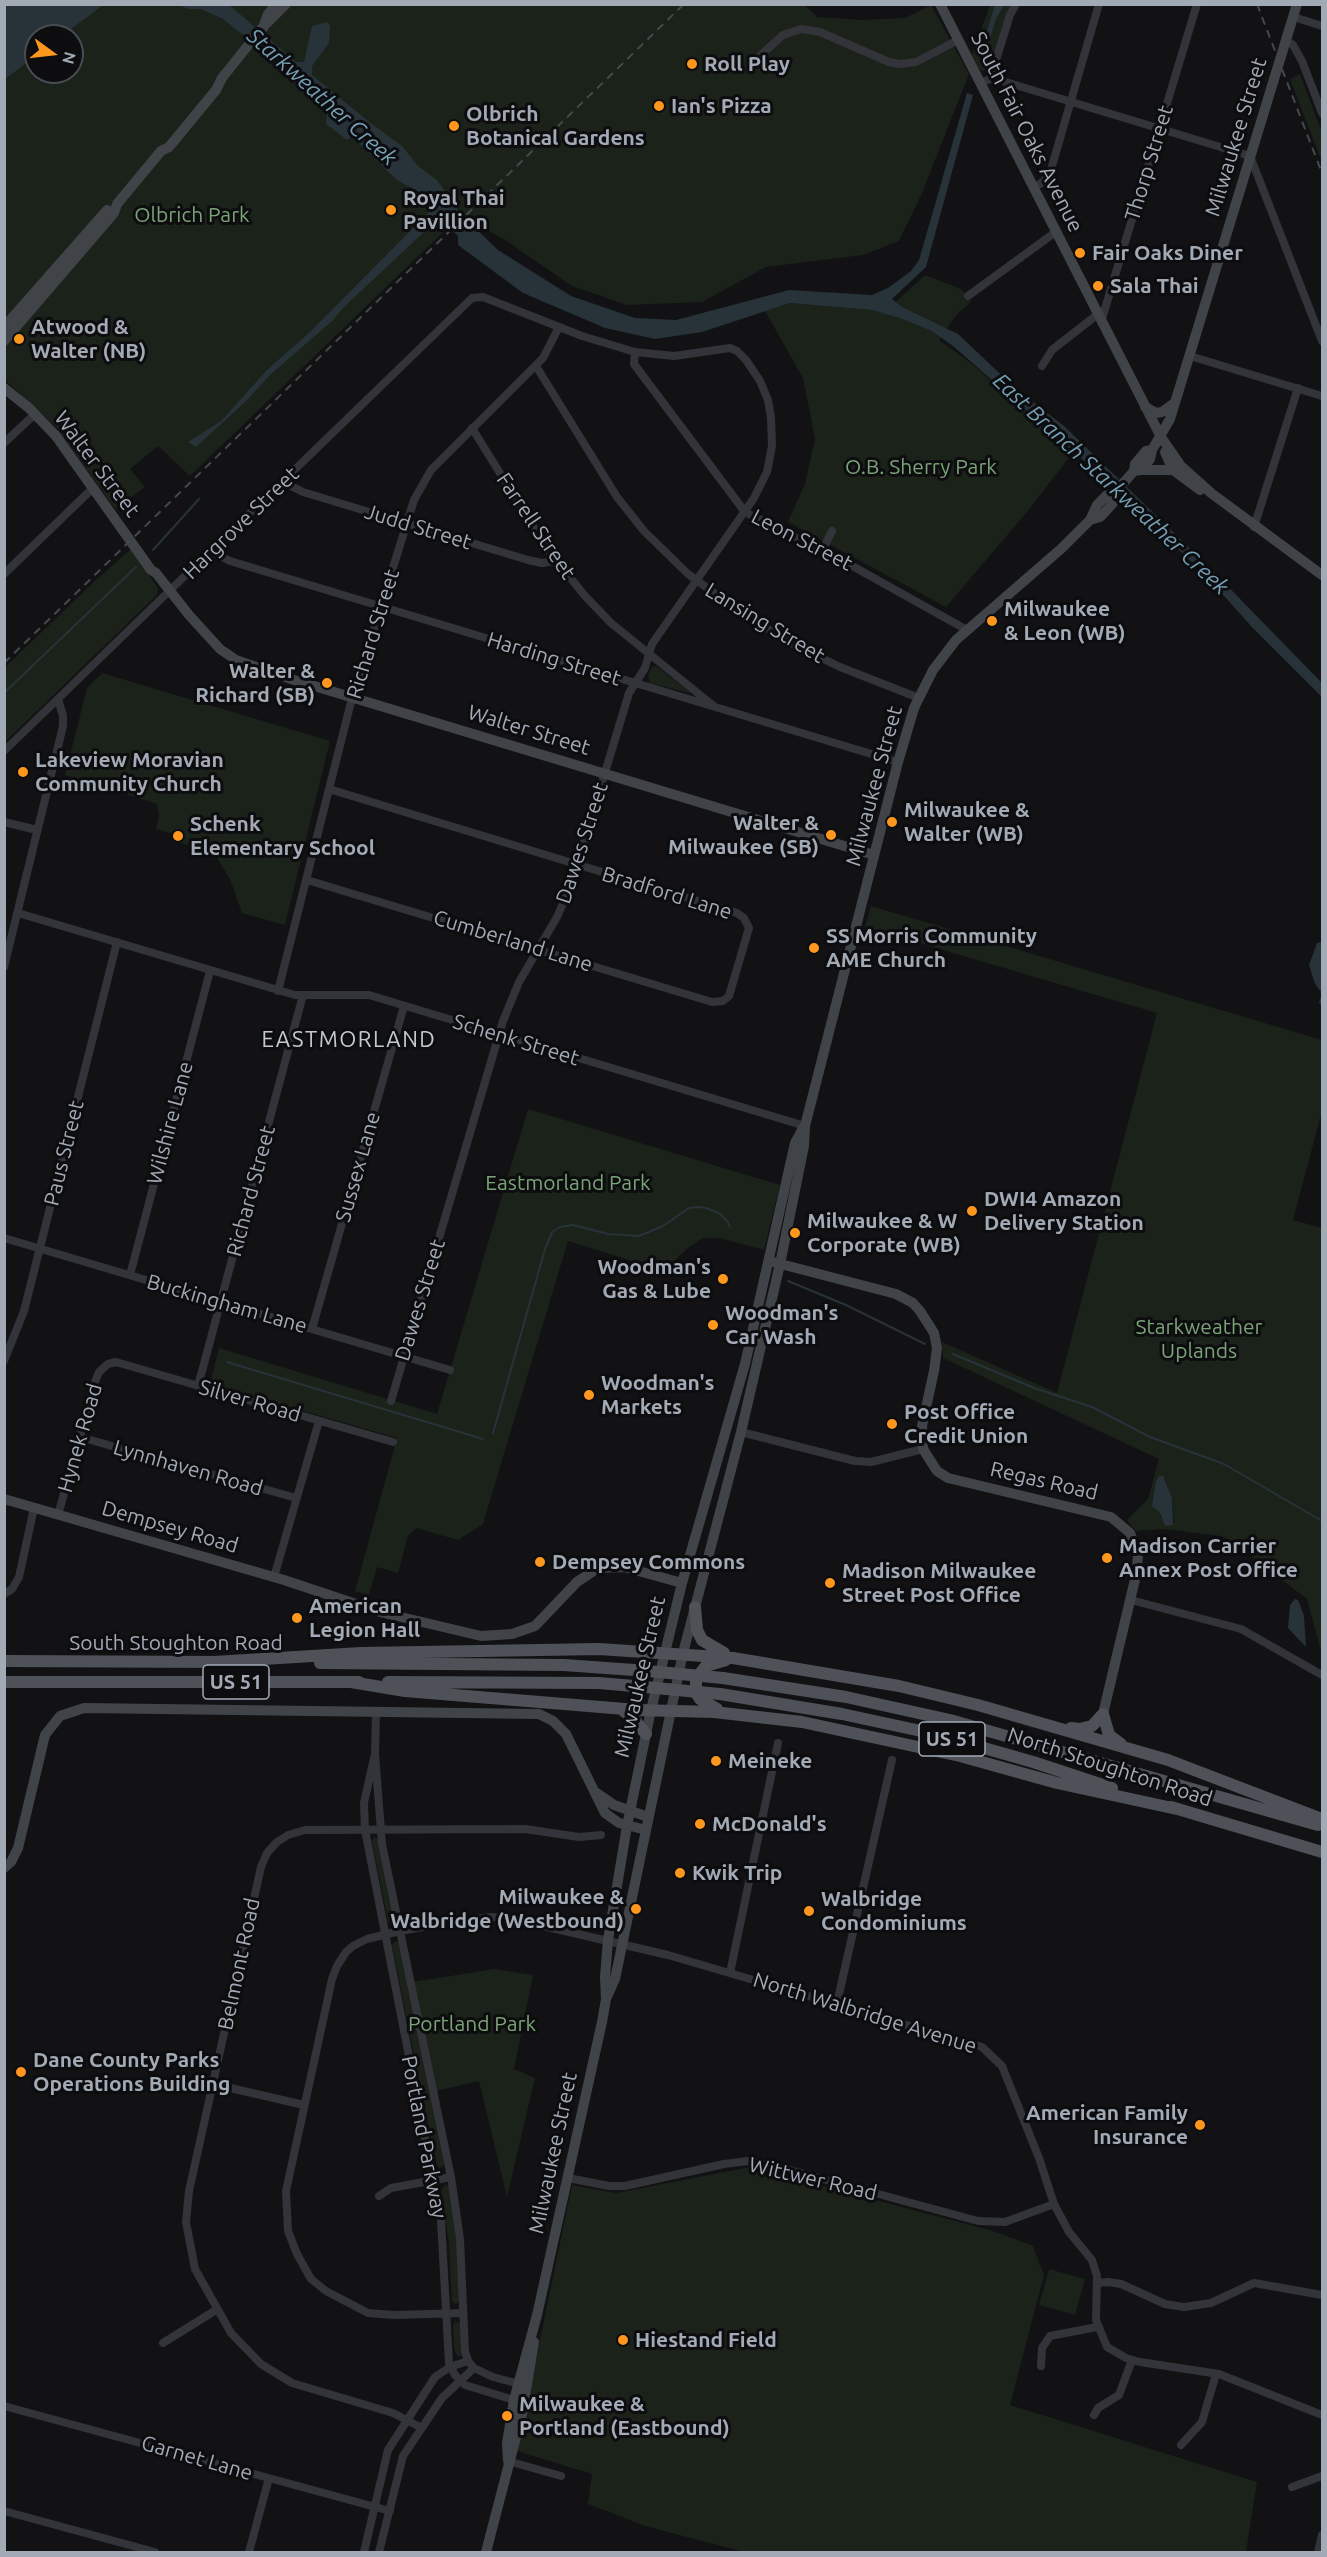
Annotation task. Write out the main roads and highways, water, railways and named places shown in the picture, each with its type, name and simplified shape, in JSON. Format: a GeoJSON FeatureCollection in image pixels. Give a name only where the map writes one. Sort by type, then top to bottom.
{"type":"FeatureCollection","features":[{"type":"Feature","properties":{"kind":"main road"},"geometry":{"type":"LineString","coordinates":[[695,1607],[697,1629],[702,1640],[733,1658]]}},
{"type":"Feature","properties":{"kind":"main road"},"geometry":{"type":"LineString","coordinates":[[214,1662],[372,1653],[599,1649],[733,1658],[899,1686],[1048,1725],[1207,1774],[1323,1819]]}},
{"type":"Feature","properties":{"kind":"main road"},"geometry":{"type":"LineString","coordinates":[[732,1713],[703,1703],[696,1693],[695,1686],[702,1670],[733,1658]]}},
{"type":"Feature","properties":{"kind":"main road","name":"South Stoughton Road"},"geometry":{"type":"LineString","coordinates":[[4,1661],[519,1664],[600,1667]]}},
{"type":"Feature","properties":{"kind":"main road"},"geometry":{"type":"LineString","coordinates":[[44,1662],[44,1682]]}},
{"type":"Feature","properties":{"kind":"main road","name":"North Stoughton Road"},"geometry":{"type":"LineString","coordinates":[[600,1667],[723,1678],[846,1697],[950,1720],[1323,1826]]}},
{"type":"Feature","properties":{"kind":"main road"},"geometry":{"type":"LineString","coordinates":[[351,1682],[405,1691],[620,1708],[732,1713],[802,1722],[897,1742],[1057,1783],[1177,1809]]}},
{"type":"Feature","properties":{"kind":"main road","name":"South Stoughton Road"},"geometry":{"type":"LineString","coordinates":[[4,1683],[599,1683]]}},
{"type":"Feature","properties":{"kind":"main road","name":"North Stoughton Road"},"geometry":{"type":"LineString","coordinates":[[599,1683],[720,1694],[842,1714],[935,1734],[1323,1852]]}},
{"type":"Feature","properties":{"kind":"main road"},"geometry":{"type":"LineString","coordinates":[[620,1708],[646,1734]]}},
{"type":"Feature","properties":{"kind":"main road"},"geometry":{"type":"LineString","coordinates":[[1048,1725],[1086,1728],[1092,1726],[1103,1714],[1106,1728],[1113,1740],[1138,1751]]}},
{"type":"Feature","properties":{"kind":"water"},"geometry":{"type":"Polygon","coordinates":[[[5,4],[103,4],[78,24],[24,24],[24,65],[5,79],[5,4]]]}},
{"type":"Feature","properties":{"kind":"water"},"geometry":{"type":"Polygon","coordinates":[[[178,5],[229,5],[296,62],[304,62],[312,26],[327,22],[330,26],[329,43],[312,66],[312,75],[402,146],[418,166],[437,180],[461,214],[498,250],[571,296],[635,318],[676,320],[789,290],[872,295],[888,288],[911,271],[919,260],[967,93],[973,95],[926,267],[892,299],[902,307],[958,334],[1014,387],[1064,426],[1206,564],[1322,683],[1322,697],[1252,627],[1207,577],[1106,480],[953,346],[932,331],[872,310],[790,303],[702,332],[655,339],[605,328],[523,293],[458,245],[458,236],[448,226],[450,224],[440,217],[196,447],[188,442],[221,421],[267,370],[310,332],[433,208],[430,201],[397,180],[352,137],[347,140],[326,124],[327,114],[263,51],[223,19],[201,9],[189,9],[178,5]]]}},
{"type":"Feature","properties":{"kind":"water"},"geometry":{"type":"Polygon","coordinates":[[[995,5],[1004,5],[995,21],[985,58],[979,56],[995,5]]]}},
{"type":"Feature","properties":{"kind":"water"},"geometry":{"type":"Polygon","coordinates":[[[1322,942],[1322,993],[1315,984],[1309,965],[1317,943],[1322,942]]]}},
{"type":"Feature","properties":{"kind":"water"},"geometry":{"type":"Polygon","coordinates":[[[1159,1476],[1163,1476],[1172,1498],[1173,1525],[1165,1526],[1160,1513],[1152,1506],[1159,1476]]]}},
{"type":"Feature","properties":{"kind":"water"},"geometry":{"type":"Polygon","coordinates":[[[1295,1599],[1298,1600],[1304,1616],[1306,1647],[1288,1628],[1290,1605],[1295,1599]]]}},
{"type":"Feature","properties":{"kind":"waterway"},"geometry":{"type":"LineString","coordinates":[[153,550],[199,499]]}},
{"type":"Feature","properties":{"kind":"waterway"},"geometry":{"type":"LineString","coordinates":[[4,693],[136,567]]}},
{"type":"Feature","properties":{"kind":"waterway"},"geometry":{"type":"LineString","coordinates":[[493,1433],[545,1249],[552,1232],[560,1227],[573,1225],[608,1234],[639,1236],[663,1226],[689,1208],[698,1207],[719,1213],[730,1227]]}},
{"type":"Feature","properties":{"kind":"waterway"},"geometry":{"type":"LineString","coordinates":[[788,1281],[846,1305],[925,1344]]}},
{"type":"Feature","properties":{"kind":"waterway"},"geometry":{"type":"LineString","coordinates":[[953,1354],[1034,1388],[1092,1407],[1150,1437],[1224,1464],[1322,1521]]}},
{"type":"Feature","properties":{"kind":"waterway"},"geometry":{"type":"LineString","coordinates":[[227,1362],[483,1439]]}},
{"type":"Feature","properties":{"kind":"railway"},"geometry":{"type":"LineString","coordinates":[[4,663],[684,4]]}},
{"type":"Feature","properties":{"kind":"railway"},"geometry":{"type":"LineString","coordinates":[[1257,4],[1322,173]]}},
{"type":"Feature","properties":{"kind":"place","name":"Roll Play"},"geometry":{"type":"Point","coordinates":[692,64]}},
{"type":"Feature","properties":{"kind":"place","name":"Ian's Pizza"},"geometry":{"type":"Point","coordinates":[659,106]}},
{"type":"Feature","properties":{"kind":"place","name":"Olbrich Botanical Gardens"},"geometry":{"type":"Point","coordinates":[454,126]}},
{"type":"Feature","properties":{"kind":"place","name":"Royal Thai Pavillion"},"geometry":{"type":"Point","coordinates":[391,210]}},
{"type":"Feature","properties":{"kind":"place","name":"Fair Oaks Diner"},"geometry":{"type":"Point","coordinates":[1080,253]}},
{"type":"Feature","properties":{"kind":"place","name":"Sala Thai"},"geometry":{"type":"Point","coordinates":[1098,286]}},
{"type":"Feature","properties":{"kind":"place","name":"Atwood & Walter (NB)"},"geometry":{"type":"Point","coordinates":[19,339]}},
{"type":"Feature","properties":{"kind":"place","name":"Milwaukee & Leon (WB)"},"geometry":{"type":"Point","coordinates":[992,621]}},
{"type":"Feature","properties":{"kind":"place","name":"Walter & Richard (SB)"},"geometry":{"type":"Point","coordinates":[327,683]}},
{"type":"Feature","properties":{"kind":"place","name":"Lakeview Moravian Community Church"},"geometry":{"type":"Point","coordinates":[23,772]}},
{"type":"Feature","properties":{"kind":"place","name":"Milwaukee & Walter (WB)"},"geometry":{"type":"Point","coordinates":[892,822]}},
{"type":"Feature","properties":{"kind":"place","name":"Walter & Milwaukee (SB)"},"geometry":{"type":"Point","coordinates":[831,835]}},
{"type":"Feature","properties":{"kind":"place","name":"Schenk Elementary School"},"geometry":{"type":"Point","coordinates":[178,836]}},
{"type":"Feature","properties":{"kind":"place","name":"SS Morris Community AME Church"},"geometry":{"type":"Point","coordinates":[814,948]}},
{"type":"Feature","properties":{"kind":"place","name":"DWI4 Amazon Delivery Station"},"geometry":{"type":"Point","coordinates":[972,1211]}},
{"type":"Feature","properties":{"kind":"place","name":"Milwaukee & W Corporate (WB)"},"geometry":{"type":"Point","coordinates":[795,1233]}},
{"type":"Feature","properties":{"kind":"place","name":"Woodman's Gas & Lube"},"geometry":{"type":"Point","coordinates":[723,1279]}},
{"type":"Feature","properties":{"kind":"place","name":"Woodman's Car Wash"},"geometry":{"type":"Point","coordinates":[713,1325]}},
{"type":"Feature","properties":{"kind":"place","name":"Woodman's Markets"},"geometry":{"type":"Point","coordinates":[589,1395]}},
{"type":"Feature","properties":{"kind":"place","name":"Post Office Credit Union"},"geometry":{"type":"Point","coordinates":[892,1424]}},
{"type":"Feature","properties":{"kind":"place","name":"Madison Carrier Annex Post Office"},"geometry":{"type":"Point","coordinates":[1107,1558]}},
{"type":"Feature","properties":{"kind":"place","name":"Dempsey Commons"},"geometry":{"type":"Point","coordinates":[540,1562]}},
{"type":"Feature","properties":{"kind":"place","name":"Madison Milwaukee Street Post Office"},"geometry":{"type":"Point","coordinates":[830,1583]}},
{"type":"Feature","properties":{"kind":"place","name":"American Legion Hall"},"geometry":{"type":"Point","coordinates":[297,1618]}},
{"type":"Feature","properties":{"kind":"place","name":"Meineke"},"geometry":{"type":"Point","coordinates":[716,1761]}},
{"type":"Feature","properties":{"kind":"place","name":"McDonald's"},"geometry":{"type":"Point","coordinates":[700,1824]}},
{"type":"Feature","properties":{"kind":"place","name":"Kwik Trip"},"geometry":{"type":"Point","coordinates":[680,1873]}},
{"type":"Feature","properties":{"kind":"place","name":"Milwaukee & Walbridge (Westbound)"},"geometry":{"type":"Point","coordinates":[636,1909]}},
{"type":"Feature","properties":{"kind":"place","name":"Walbridge Condominiums"},"geometry":{"type":"Point","coordinates":[809,1911]}},
{"type":"Feature","properties":{"kind":"place","name":"Dane County Parks Operations Building"},"geometry":{"type":"Point","coordinates":[21,2072]}},
{"type":"Feature","properties":{"kind":"place","name":"American Family Insurance"},"geometry":{"type":"Point","coordinates":[1200,2125]}},
{"type":"Feature","properties":{"kind":"place","name":"Hiestand Field"},"geometry":{"type":"Point","coordinates":[623,2340]}},
{"type":"Feature","properties":{"kind":"place","name":"Milwaukee & Portland (Eastbound)"},"geometry":{"type":"Point","coordinates":[507,2416]}},
{"type":"Feature","properties":{"kind":"district","name":"EASTMORLAND"},"geometry":{"type":"Point","coordinates":[349,1040]}},
{"type":"Feature","properties":{"kind":"water label","name":"Starkweather Creek"},"geometry":{"type":"Point","coordinates":[322,97]}},
{"type":"Feature","properties":{"kind":"water label","name":"East Branch Starkweather Creek"},"geometry":{"type":"Point","coordinates":[1111,484]}},
{"type":"Feature","properties":{"kind":"park label","name":"Olbrich Park"},"geometry":{"type":"Point","coordinates":[192,215]}},
{"type":"Feature","properties":{"kind":"park label","name":"O.B. Sherry Park"},"geometry":{"type":"Point","coordinates":[921,467]}},
{"type":"Feature","properties":{"kind":"park label","name":"Eastmorland Park"},"geometry":{"type":"Point","coordinates":[568,1183]}},
{"type":"Feature","properties":{"kind":"park label","name":"Starkweather Uplands"},"geometry":{"type":"Point","coordinates":[1199,1339]}},
{"type":"Feature","properties":{"kind":"park label","name":"Portland Park"},"geometry":{"type":"Point","coordinates":[472,2024]}}]}
